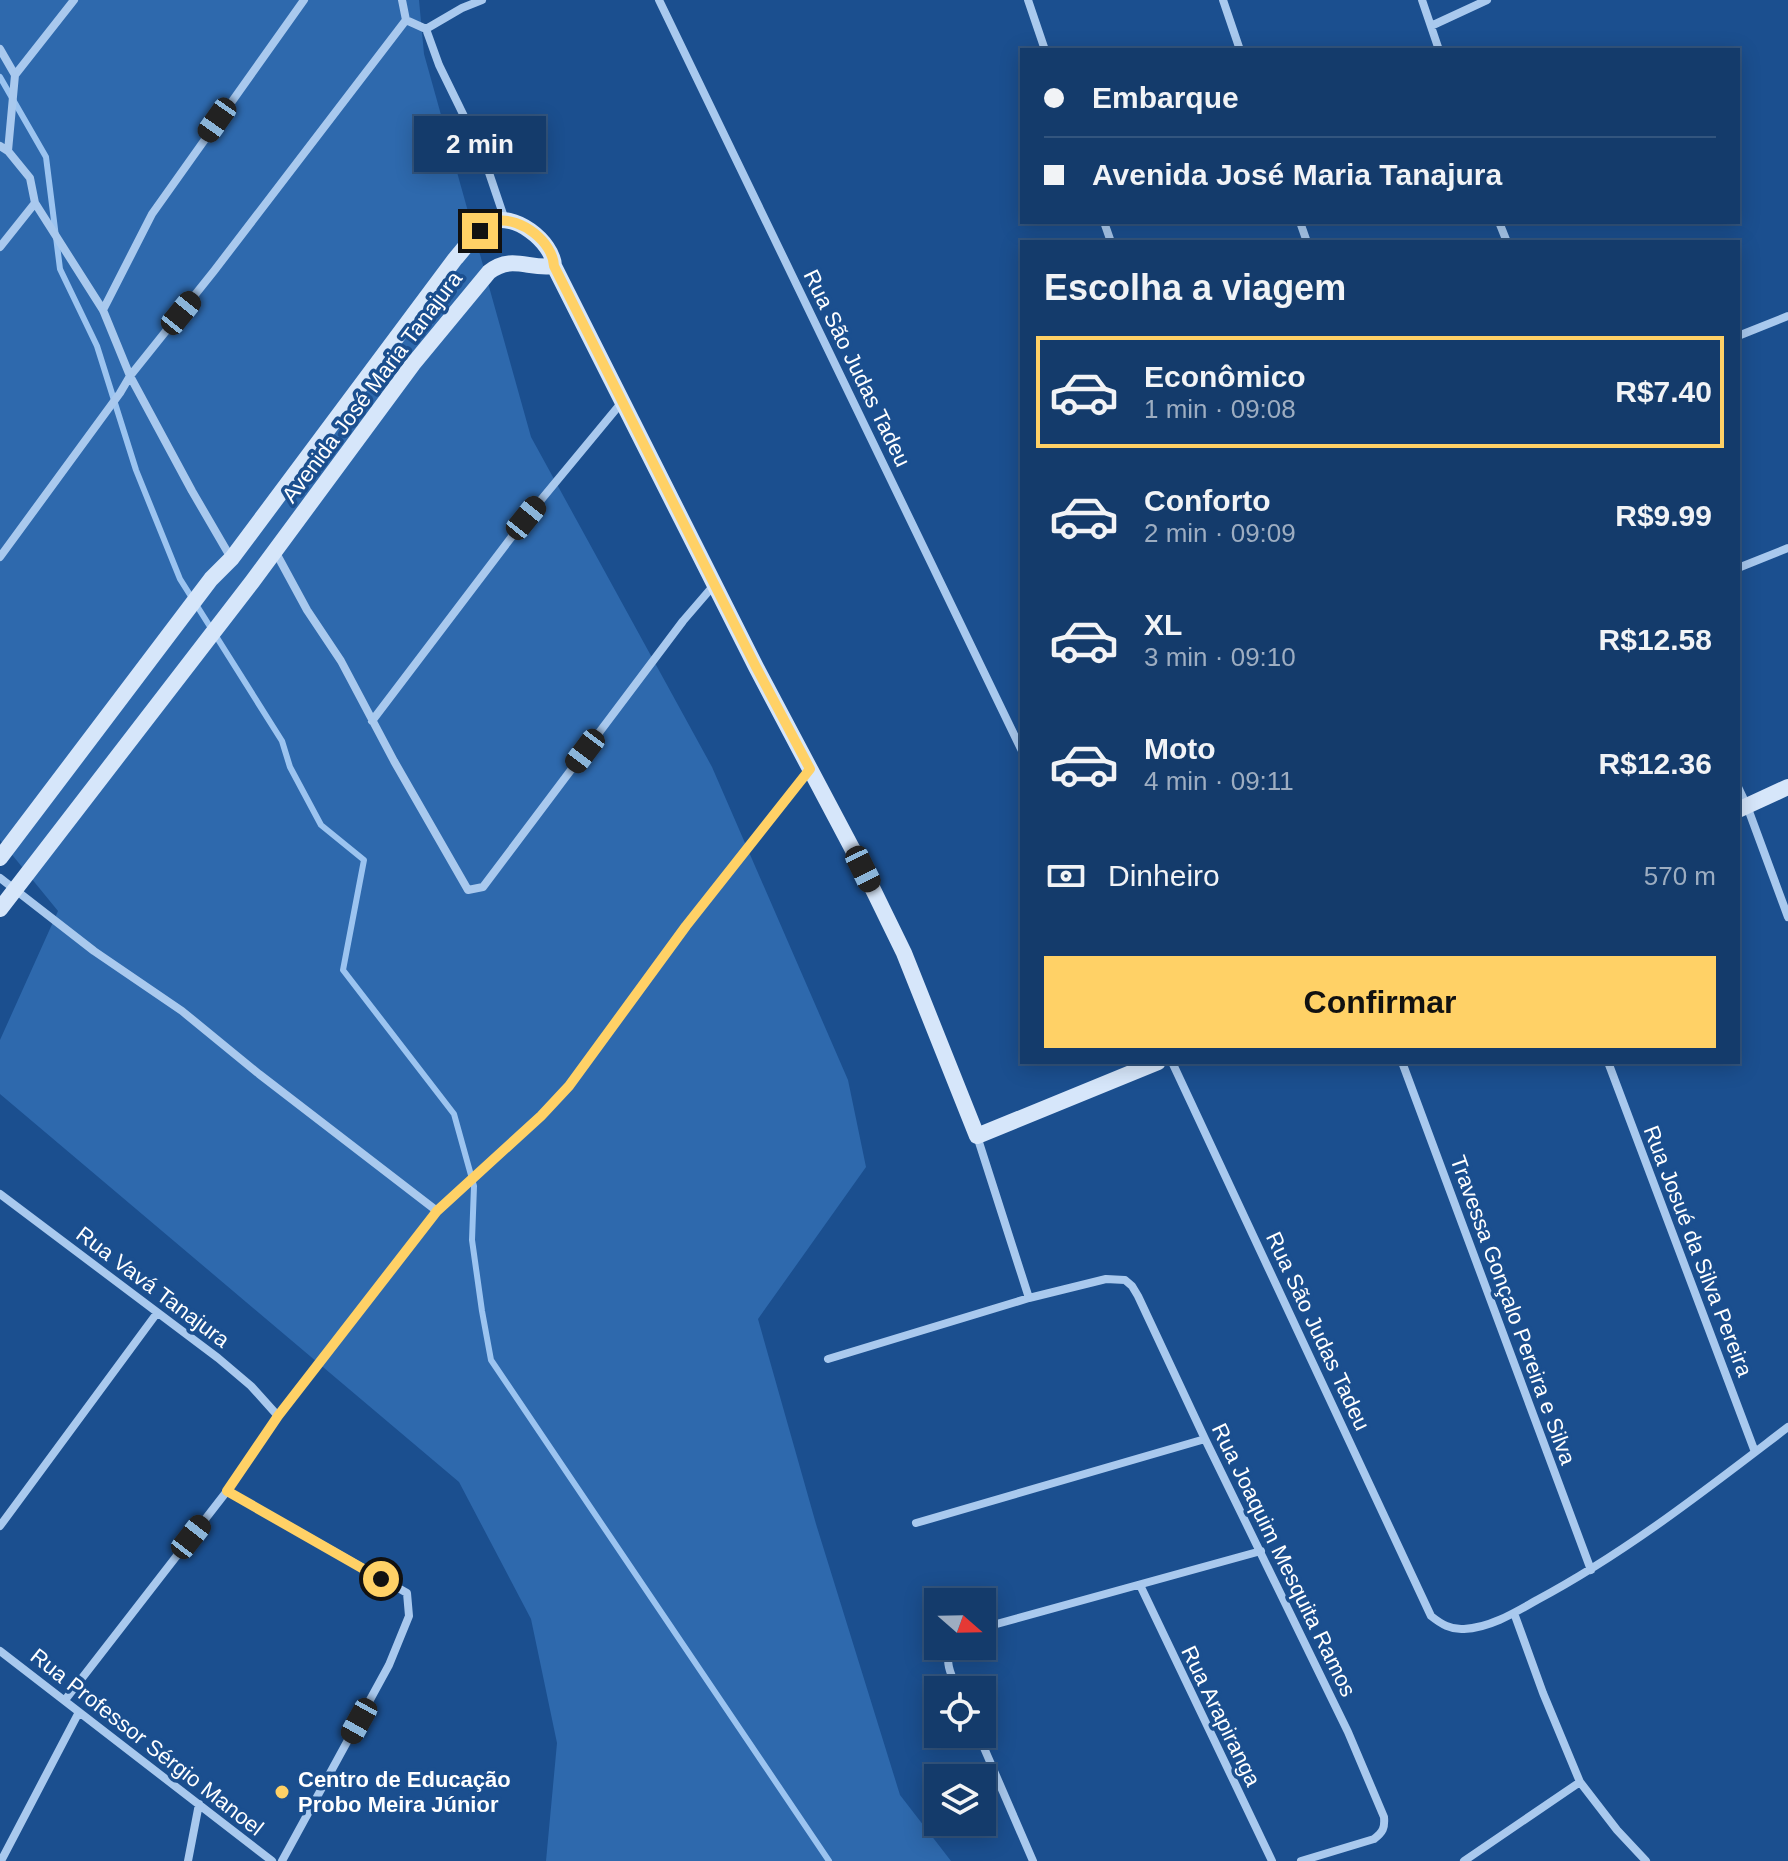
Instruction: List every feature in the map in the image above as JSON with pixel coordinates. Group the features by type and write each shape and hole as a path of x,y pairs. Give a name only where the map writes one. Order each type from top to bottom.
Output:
{"street":[{"path":"74,0 15,75 4,149 30,178 35,203 103,310 130,376 232,558"},
{"path":"103,310 152,214 304,0"},
{"path":"0,557 130,376 406,20 402,0"},
{"path":"426,29 482,0"},
{"name":"Rua São Judas Tadeu","path":"659,0 1020,747"},
{"path":"1028,0 1044,48"},
{"path":"1223,0 1239,48"},
{"path":"1422,0 1438,48"},
{"path":"1431,26 1487,0"},
{"path":"406,20 426,29 439,65 483,155 506,221 520,224 542,241 553,258 554,266 622,402 904,953 977,1136 1029,1298 828,1359"},
{"path":"0,49 15,75"},
{"path":"0,247 35,203"},
{"name":"Avenida José Maria Tanajura","path":"0,858 211,579 232,558 455,259 489,223 506,221"},
{"name":"Avenida José Maria Tanajura","path":"0,909 275,551 413,364 489,272 497,265 508,262 554,266"},
{"path":"1740,335 1788,316"},
{"path":"390,347 413,364"},
{"path":"372,721 526,518 622,402"},
{"path":"1740,567 1788,548"},
{"path":"275,551 307,610 341,661 468,890 483,887 683,621 715,584"},
{"path":"65,1700 227,1491 278,1416 437,1211 541,1116 569,1086 686,926 810,769"},
{"path":"1788,787 1742,808 1788,917"},
{"path":"24,828 48,847"},
{"path":"0,878 94,951 182,1011 437,1211"},
{"path":"977,1136 1153,1064"},
{"name":"Rua São Judas Tadeu","path":"1173,1064 1431,1616 1442,1625 1466,1629 1514,1613"},
{"name":"Travessa Gonçalo Pereira e Silva","path":"1403,1064 1591,1570"},
{"name":"Rua Josué da Silva Pereira","path":"1609,1064 1755,1452"},
{"path":"0,1208 4,1197"},
{"name":"Rua Vavá Tanajura","path":"4,1197 251,1386 278,1416"},
{"name":"Rua Joaquim Mesquita Ramos","path":"1029,1298 1106,1279 1125,1280 1138,1296 1348,1732 1384,1817 1385,1827 1374,1839 1301,1861"},
{"path":"0,1526 157,1313"},
{"path":"1646,1861 1580,1782 1514,1613 1591,1570 1788,1427"},
{"path":"916,1523 1205,1439"},
{"path":"227,1491 407,1593 409,1616 389,1665 282,1861"},
{"path":"996,1624 1261,1551"},
{"name":"Rua Arapiranga","path":"1140,1585 1272,1861"},
{"name":"Rua Professor Sérgio Manoel","path":"0,1651 272,1861"},
{"path":"1,1861 79,1712"},
{"path":"984,1748 1033,1861"},
{"path":"1464,1861 1580,1782"},
{"path":"188,1861 199,1804"}],"shaded area":[{"path":"0,0 419,0 424,54 531,437 712,767 848,1080 866,1167 758,1319 816,1524 900,1795 924,1826 924,1836 932,1836 951,1861 546,1861 557,1743 531,1619 459,1482 0,1094 0,1040 58,911 0,840"}],"waterway":[{"path":"0,77 46,157 60,269 97,346 136,470 180,579 282,741 290,767 321,825 364,860 343,970 454,1114 474,1186 472,1240 491,1360 829,1861"}],"place":[{"name":"Centro de Educação Probo Meira Júnior","path":"282,1792"}],"route":[{"path":"381,1579 227,1491 278,1416 437,1211 541,1116 569,1086 686,926 810,769 605,369 549,251 542,241 520,224 498,220 480,231"}]}
